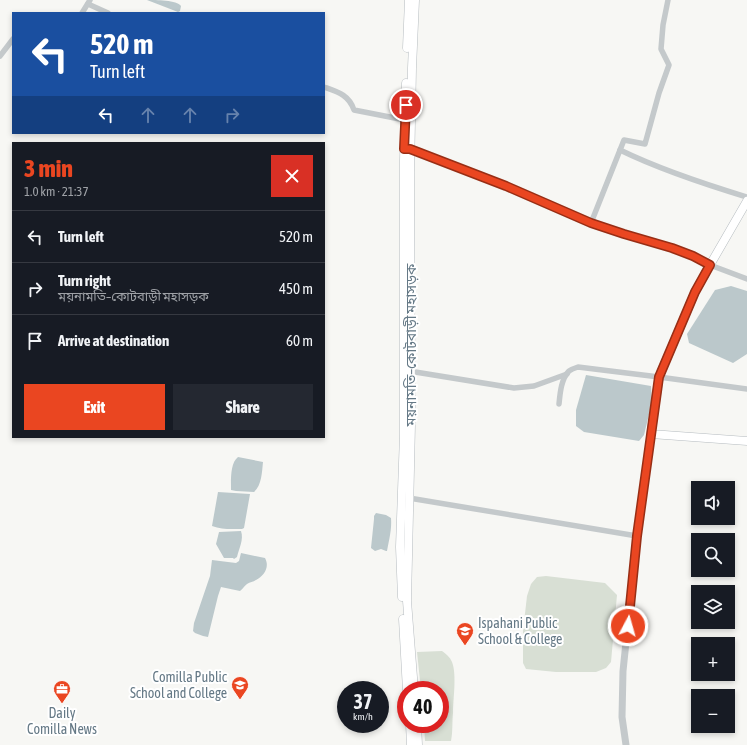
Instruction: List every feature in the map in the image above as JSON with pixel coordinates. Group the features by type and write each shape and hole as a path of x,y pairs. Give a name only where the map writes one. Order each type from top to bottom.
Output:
{"main road":[{"name":"ময়নামতি–কোটবাড়ী মহাসড়ক","path":"407,149 405,120 409,0"},
{"name":"ময়নামতি–কোটবাড়ী মহাসড়ক","path":"413,681 400,547 407,371 407,149 415,0"},
{"path":"747,201 695,292 659,377 651,434 747,441"},
{"name":"ময়নামতি–কোটবাড়ী মহাসড়ক","path":"407,371 411,424 405,601 408,681"},
{"path":"410,733 411,745"},
{"path":"417,733 418,745"}],"street":[{"path":"591,223 624,140 644,144 658,93 669,65 661,49 663,26 668,0"},
{"path":"83,12 89,2 106,12"},
{"path":"0,56 12,40"},
{"path":"325,87 347,97 352,102 354,110 405,120"},
{"path":"407,149 506,186 591,223 672,248 747,279"},
{"path":"620,150 645,162 694,181 747,197"},
{"path":"559,404 561,388 567,374 571,370 578,367 747,389"},
{"path":"407,371 514,388 534,386 567,374"},
{"path":"626,745 622,717 623,671 637,536 651,434"},
{"path":"409,498 637,536"}],"shaded area":[{"path":"147,0 166,1 179,4 181,6 180,11 178,12"},
{"path":"731,286 747,291 747,354 733,363 689,343 687,334 715,290"},
{"path":"586,375 651,386 652,402 644,435 639,441 584,432 576,426 576,410"},
{"path":"238,457 263,462 259,486 254,492 231,490 232,468"},
{"path":"218,492 250,494 244,528 227,529 212,526"},
{"path":"376,513 386,515 391,518 391,530 387,551 381,549 375,551 371,548 374,516"},
{"path":"241,531 242,541 237,557 234,559 224,558 216,544 219,532"},
{"path":"241,553 265,558 267,565 264,574 255,581 247,584 240,591 221,587 208,637 195,633 193,631 194,623 210,576 212,560 236,563 239,561"},
{"path":"546,576 605,583 617,595 611,662 606,668 596,672 556,672 526,669 523,663 523,631 527,596 531,584 537,577"},
{"path":"442,651 451,660 454,673 454,687 451,741 425,741 425,733 449,733 449,681 420,681 417,652"}],"place":[{"name":"Ispahani Public School & College","path":"465,646"},
{"name":"Comilla Public School and College","path":"240,700"},
{"name":"Daily Comilla News","path":"62,704"}],"route":[{"path":"406,105 404,149 410,149 506,186 591,223 672,248 693,256 710,265 695,292 659,377 637,536 628,626"}]}
